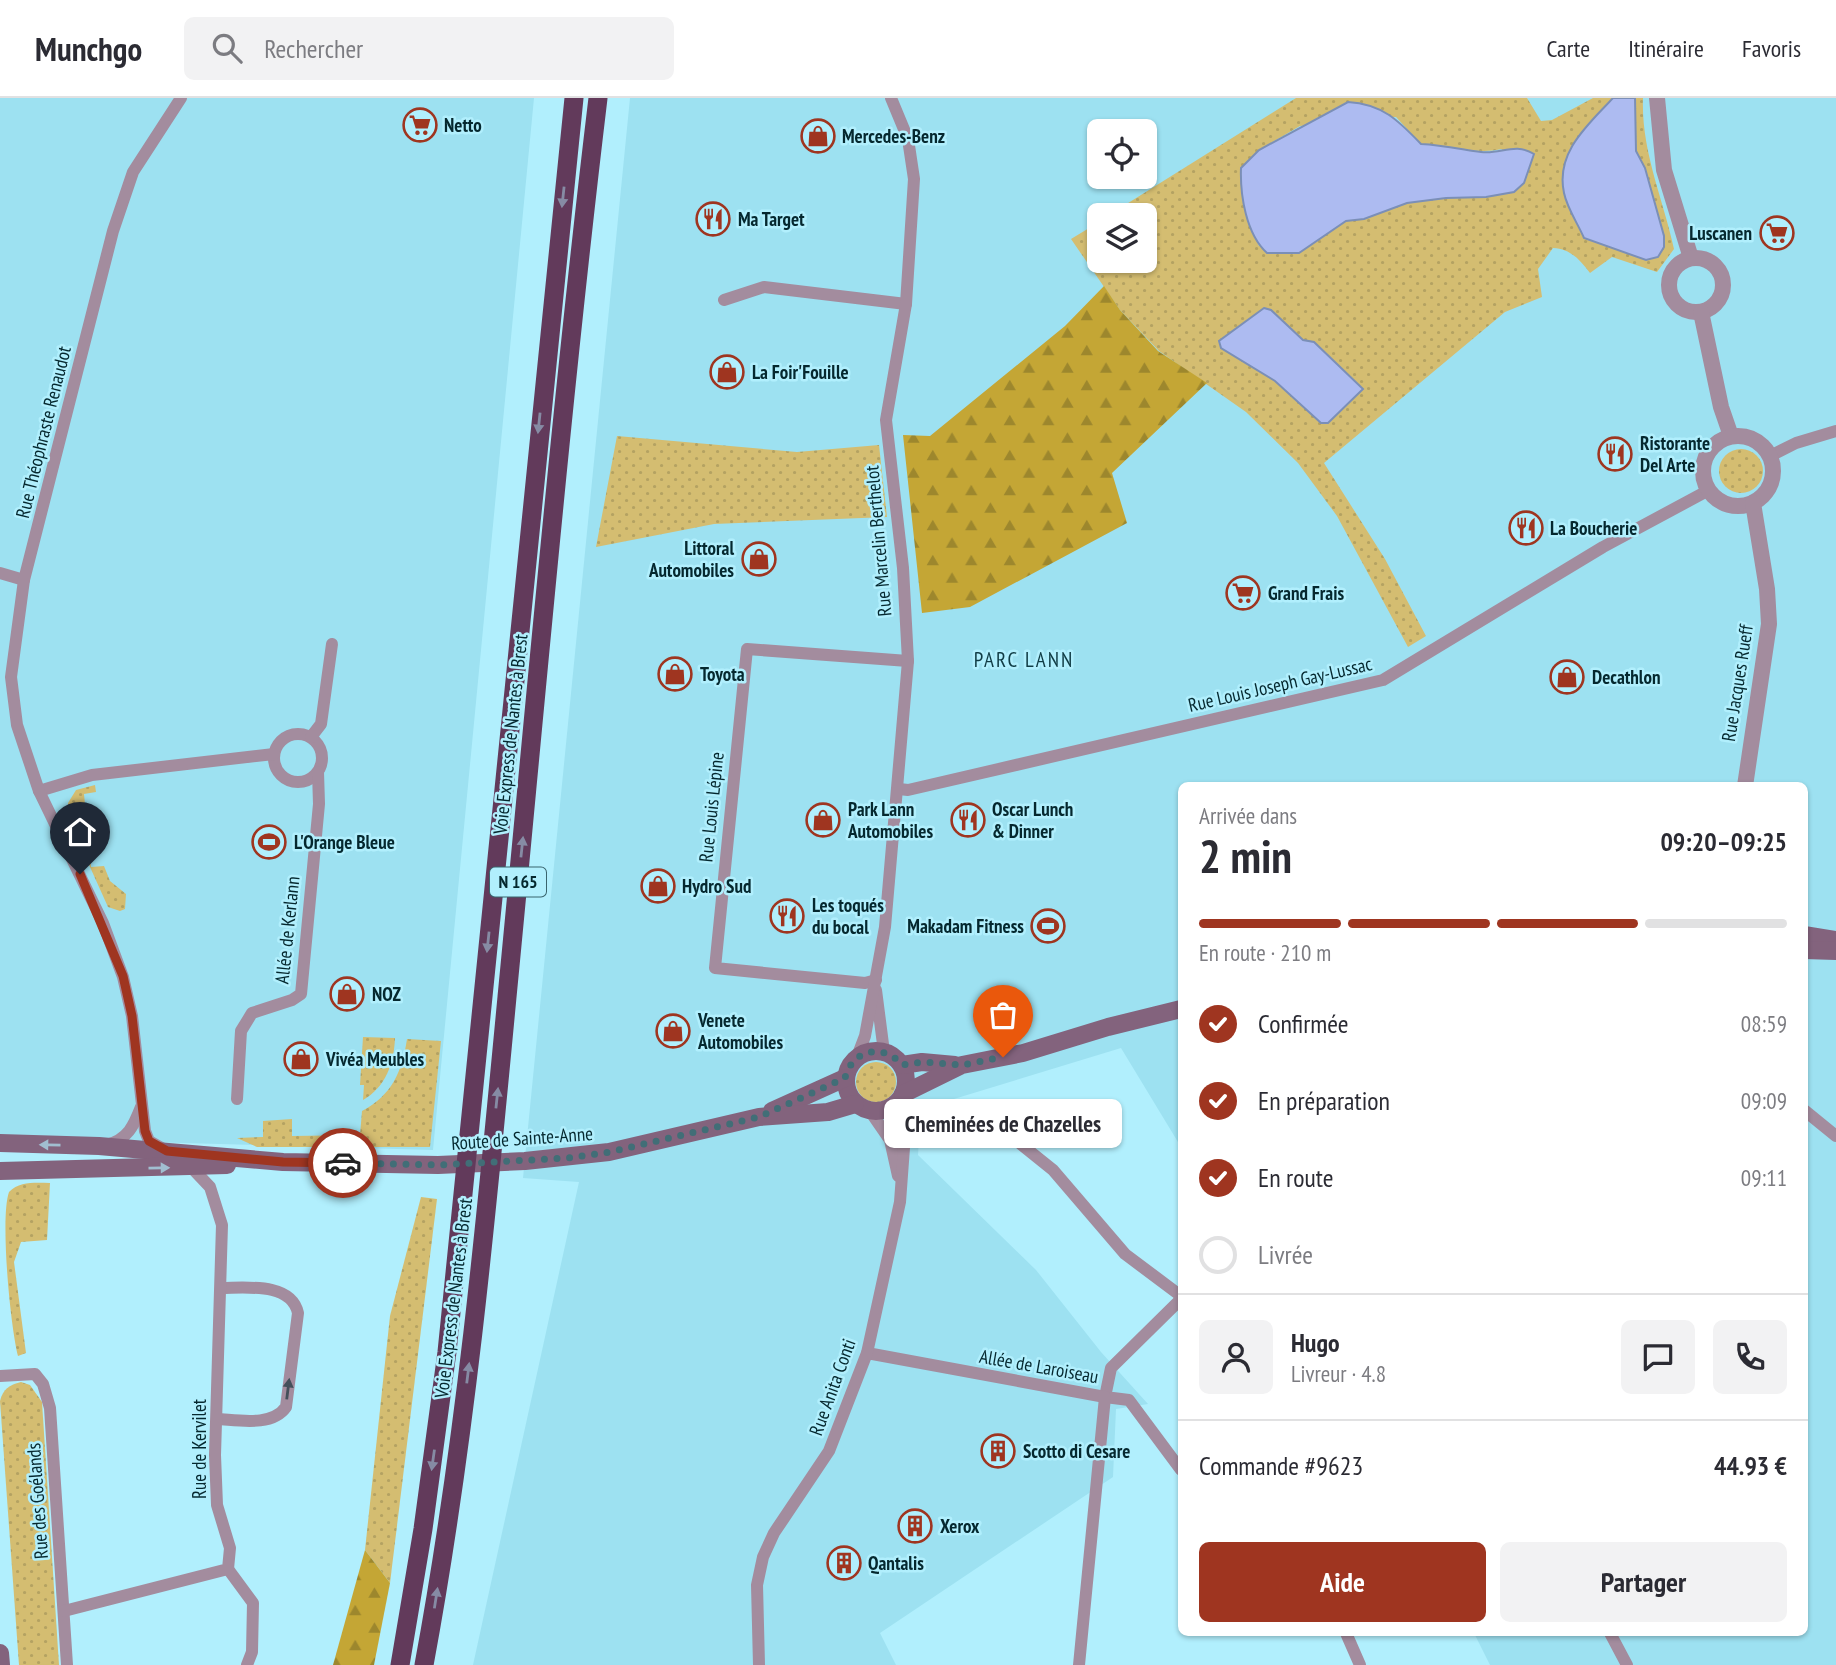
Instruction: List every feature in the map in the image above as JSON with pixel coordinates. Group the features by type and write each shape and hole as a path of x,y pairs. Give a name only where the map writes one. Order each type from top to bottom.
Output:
{"highway":[{"name":"Voie Express de Nantes à Brest","path":"400,1665 423,1529 448,1338 574,98"},
{"name":"Voie Express de Nantes à Brest","path":"424,1665 454,1477 480,1270 567,380 598,98"}],"main road":[{"path":"1808,936 1836,940"},
{"path":"1808,950 1836,951"},
{"path":"902,1065 922,1062 962,1065 1023,1053 1108,1027 1178,1011"},
{"path":"901,1097 906,1074 902,1065 884,1052 875,1051 857,1057 845,1078 849,1097 863,1108 886,1110 901,1097 962,1065"},
{"name":"Route de Sainte-Anne","path":"759,1117 845,1078"},
{"name":"Route de Sainte-Anne","path":"0,1143 99,1146 283,1162 438,1165 525,1161 610,1152 759,1117 863,1108"},
{"name":"Route de Sainte-Anne","path":"0,1171 192,1168 283,1162"},
{"path":"0,1653 1,1665"}],"street":[{"name":"Rue Théophraste Renaudot","path":"167,1151 149,1141 145,1131 132,1016 123,976 103,923 39,791 17,725 11,677 24,580 113,231 133,173 181,98"},
{"name":"Rue Marcelin Berthelot","path":"857,1057 865,1037 876,983 899,789 908,661 903,568 886,420 906,304 914,179 908,139 891,98"},
{"path":"1657,98 1664,170 1691,258"},
{"path":"1691,258 1699,258 1714,265 1722,279 1723,288 1716,304 1701,312 1684,310 1677,305 1669,290 1671,273 1676,266 1691,258"},
{"path":"724,300 764,287 906,304"},
{"path":"1701,312 1721,407 1731,436"},
{"path":"1770,456 1796,443 1836,431"},
{"path":"1731,436 1754,439 1770,456 1773,478 1762,497 1753,503 1724,503 1709,490 1703,468 1706,457 1720,440 1731,436"},
{"name":"Rue Louis Joseph Gay-Lussac","path":"899,789 908,790 1383,680 1604,547 1709,490"},
{"name":"Rue Jacques Rueff","path":"1746,782 1769,624 1767,589 1753,503"},
{"path":"0,573 24,580"},
{"path":"318,772 305,781 289,780 277,770 274,754 288,736 296,734 311,737 321,724 332,644"},
{"name":"Rue Louis Lépine","path":"876,983 715,968 737,742 747,649 908,661"},
{"name":"Allée de Kerlann","path":"237,1099 241,1031 252,1013 292,1000 301,994 319,804 318,772 322,757 317,743 311,737"},
{"path":"39,791 92,775 274,754"},
{"name":"Rue Marcelin Berthelot","path":"876,983 884,1052"},
{"name":"Rue Anita Conti","path":"759,1665 757,1585 763,1557 774,1533 829,1451 867,1353 901,1190 905,1134 901,1097"},
{"path":"99,1146 124,1137 132,1129 141,1106"},
{"name":"Rue Anita Conti","path":"863,1108 890,1140 901,1190"},
{"path":"1808,1113 1836,1136"},
{"path":"1012,1137 1054,1170 1125,1254 1178,1295"},
{"name":"Rue de Kervilet","path":"192,1168 210,1187 222,1225 217,1506 230,1548 228,1569"},
{"path":"217,1419 266,1420 281,1414 286,1407 298,1313 296,1304 284,1294 264,1288 221,1288"},
{"path":"1178,1300 1111,1368 1105,1397 1129,1400 1178,1466"},
{"name":"Allée de Laroiseau","path":"867,1353 1105,1397 1079,1665"},
{"name":"Rue des Goélands","path":"0,1376 35,1374 43,1384 50,1408 67,1665"},
{"path":"64,1611 228,1569 253,1603 252,1651 247,1665"},
{"path":"1347,1636 1360,1665"},
{"path":"1612,1636 1627,1665"}],"shaded area":[{"path":"0,98 534,98 433,1150 0,1138"},
{"path":"630,98 1836,98 1836,1665 1490,1665 1476,1636 1808,1636 1808,782 1178,782 1178,1142 1121,1048 921,1109 918,1155 1036,1270 1101,1352 1148,1404 1116,1409 1113,1477 880,1633 896,1665 473,1665 579,1182 523,1178"},
{"path":"1296,98 1527,98 1541,121 1552,120 1593,98 1643,98 1645,137 1674,249 1657,272 1612,257 1590,273 1570,253 1553,248 1538,269 1542,297 1505,312 1324,463 1385,559 1426,636 1408,647 1337,516 1298,463 1246,412 1159,351 1120,310 1094,273 1157,273 1157,203 1128,203 1151,189 1157,189 1157,185","holes":["1396,117 1421,144 1472,150 1502,149 1486,197 1407,203 1364,219 1346,221 1311,242 1259,246 1249,217 1241,178 1241,168 1259,150 1300,126"]},
{"path":"1613,98 1635,98 1636,151 1645,168 1664,236 1664,247 1658,257 1646,260 1584,238 1564,193 1564,165 1569,152 1576,140"},
{"path":"1348,102 1371,106 1389,115 1421,144 1481,152 1520,149 1534,154 1524,183 1514,192 1486,197 1407,203 1364,219 1346,221 1299,253 1267,253 1249,225 1241,168 1259,150"},
{"path":"1087,229 1087,262 1071,239"},
{"path":"1264,308 1271,310 1303,340 1314,342 1363,389 1328,423 1321,423 1275,381 1221,348 1219,341"},
{"path":"617,436 797,452 879,445 887,517 714,524 596,547"},
{"path":"1741,449 1750,450 1757,455 1762,462 1762,480 1757,487 1750,492 1741,493 1732,492 1725,487 1720,480 1719,471 1720,462 1725,455 1732,450"},
{"path":"95,785 96,792 84,794 91,867 104,866 110,881 126,894 125,909 120,911 108,907 68,818 68,803 76,790"},
{"path":"363,1037 395,1038 387,1074 378,1088 363,1100 364,1085 360,1085"},
{"path":"407,1039 441,1041 430,1147 257,1147 237,1138 263,1137 263,1121 292,1119 292,1136 360,1135 362,1111 381,1098 394,1081"},
{"path":"876,1062 890,1068 896,1082 890,1096 876,1102 862,1096 856,1082 862,1068"},
{"path":"50,1183 47,1240 21,1242 14,1262 26,1353 18,1356 7,1271 6,1205 9,1192 18,1186"},
{"path":"421,1197 437,1199 390,1583 365,1550 390,1316"},
{"path":"21,1382 30,1385 42,1402 59,1665 19,1665 0,1401 7,1388"}],"green space":[{"path":"1104,286 1120,310 1158,351 1207,383 1112,473 1127,523 970,607 922,613 903,435 930,436 1065,326"},
{"path":"365,1550 390,1583 374,1665 333,1665"}],"way so far":[{"path":"343,1163 438,1165 568,1158 610,1152 759,1117 845,1078 851,1063 866,1052 884,1052 902,1065 922,1062 962,1065 1003,1057"}],"place":[{"name":"Netto","path":"420,125"},
{"name":"Mercedes-Benz","path":"818,136"},
{"name":"Ma Target","path":"713,219"},
{"name":"Luscanen","path":"1777,233"},
{"name":"La Foir'Fouille","path":"727,372"},
{"name":"Ristorante Del Arte","path":"1615,454"},
{"name":"La Boucherie","path":"1526,528"},
{"name":"Littoral Automobiles","path":"759,559"},
{"name":"Grand Frais","path":"1243,593"},
{"name":"Toyota","path":"675,674"},
{"name":"Decathlon","path":"1567,677"},
{"name":"Park Lann Automobiles","path":"823,820"},
{"name":"Oscar Lunch & Dinner","path":"968,820"},
{"name":"L'Orange Bleue","path":"269,842"},
{"name":"Hydro Sud","path":"658,886"},
{"name":"Les toqués du bocal","path":"787,916"},
{"name":"Makadam Fitness","path":"1048,926"},
{"name":"NOZ","path":"347,994"},
{"name":"Venete Automobiles","path":"673,1031"},
{"name":"Cheminées de Chazelles","path":"1003,1057"},
{"name":"Vivéa Meubles","path":"301,1059"},
{"name":"Scotto di Cesare","path":"998,1451"},
{"name":"Xerox","path":"915,1526"},
{"name":"Qantalis","path":"844,1563"}],"district":[{"name":"PARC LANN","path":"1024,660"}],"route":[{"path":"80,874 103,923 123,976 132,1016 145,1131 149,1141 167,1151 283,1162 343,1163"}]}
